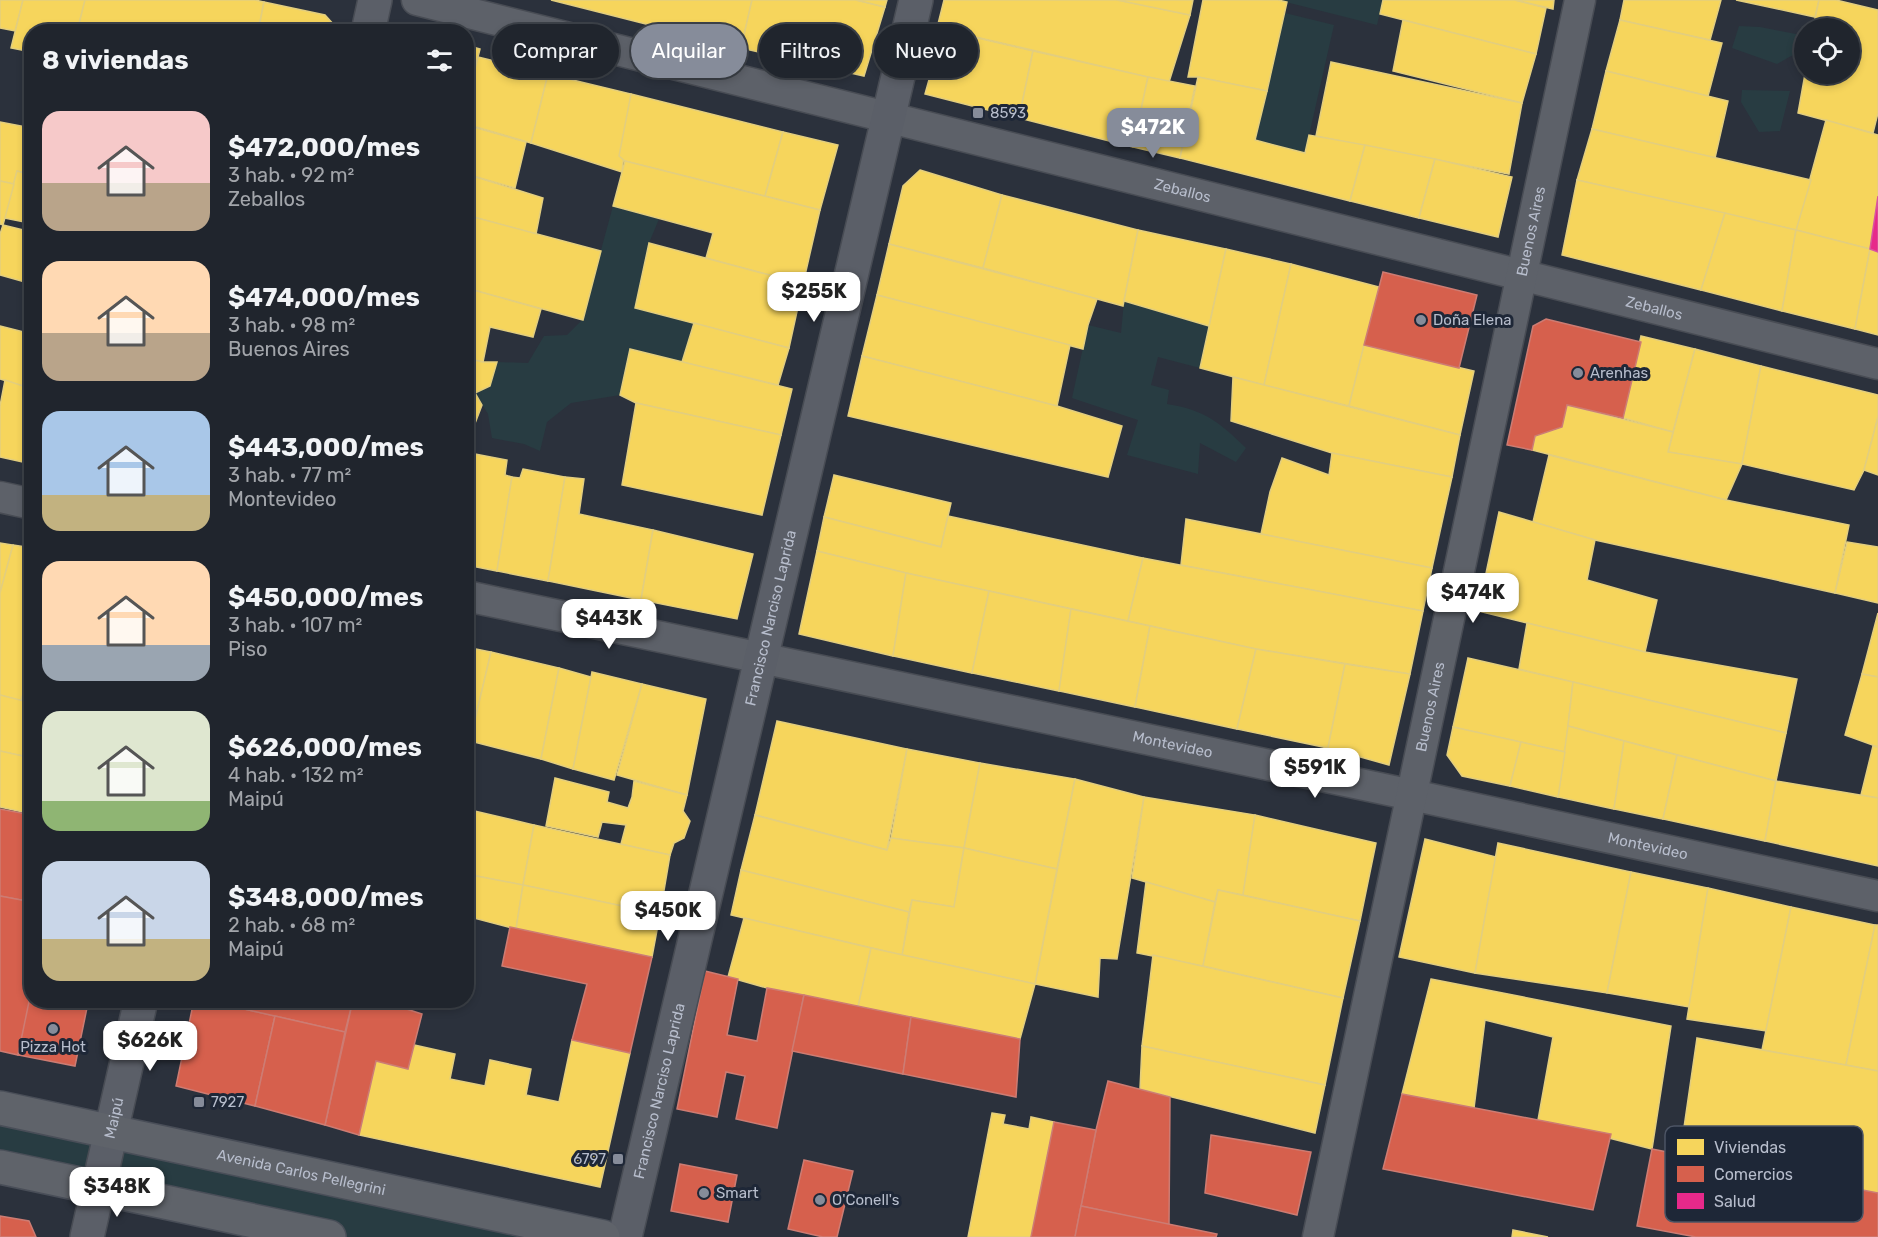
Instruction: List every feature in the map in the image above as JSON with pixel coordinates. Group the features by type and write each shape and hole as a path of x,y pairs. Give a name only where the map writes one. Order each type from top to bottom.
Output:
{"main road":[{"path":"370,24 375,0"},
{"name":"Francisco Narciso Laprida","path":"626,1237 916,0"},
{"name":"Maipú","path":"87,1237 139,1008"},
{"name":"Avenida Carlos Pellegrini","path":"0,1108 603,1237"},
{"path":"0,1167 328,1237"}],"street":[{"name":"Zeballos","path":"417,0 1878,364"},
{"name":"Buenos Aires","path":"1318,1237 1580,0"},
{"path":"0,497 24,502"},
{"name":"Montevideo","path":"474,598 1412,795 1878,896"}],"shaded area":[{"path":"1278,0 1383,0 1377,25"},
{"path":"1285,13 1334,25 1305,153 1255,140"},
{"path":"1739,26 1760,27 1794,34 1794,54 1777,64 1732,48"},
{"path":"1742,90 1790,91 1780,131 1759,132 1741,102"},
{"path":"613,206 659,219 649,243 635,308 693,323 682,362 630,350 620,395 571,403 547,422 540,451 524,444 492,438 488,414 475,393 490,386 497,362 528,363 544,336 567,335 582,320"},
{"path":"1124,301 1209,326 1200,368 1158,357 1151,385 1169,390 1167,404 1192,410 1211,418 1246,448 1236,462 1200,443 1198,474 1127,455 1138,420 1072,398 1088,325 1121,333"},
{"path":"0,1108 603,1237 329,1237 0,1167"}],"building: Viviendas":[{"path":"0,0 23,0 15,31 0,28"},
{"path":"23,0 85,0 79,24 24,24 24,50 11,48"},
{"path":"85,0 255,0 264,2 260,24 79,24"},
{"path":"551,0 752,0 746,24 646,24"},
{"path":"752,0 856,0 885,7 880,24 874,24 874,43 864,76 862,76 862,24 759,24 759,52 747,49 746,24"},
{"path":"856,0 887,0 885,7"},
{"path":"944,0 1118,0 1190,15 1169,82 978,38 978,24 938,24"},
{"path":"1117,0 1193,0 1190,15"},
{"path":"1203,0 1287,2 1267,91 1188,77"},
{"path":"1383,0 1515,0 1546,8 1536,54 1380,14"},
{"path":"1515,0 1554,0 1553,9"},
{"path":"1624,0 1721,0 1710,40 1620,20"},
{"path":"1736,0 1819,0 1815,17"},
{"path":"1819,0 1836,0 1878,10 1878,113 1873,133 1798,113 1803,84 1860,84 1860,18 1815,18"},
{"path":"264,2 325,15 333,24 260,24"},
{"path":"1403,20 1536,54 1522,103 1393,71"},
{"path":"1620,20 1722,43 1708,96 1606,71"},
{"path":"978,38 1033,51 1019,118 925,94 930,78 978,78"},
{"path":"474,47 480,49 474,73"},
{"path":"1033,51 1148,77 1133,147 1019,118"},
{"path":"478,57 492,60 492,78 547,78 531,143 474,126 474,73"},
{"path":"1331,62 1522,103 1509,174 1316,136"},
{"path":"1606,71 1728,101 1715,158 1592,129"},
{"path":"1148,77 1195,86 1180,158 1133,147"},
{"path":"1198,77 1267,91 1255,140 1305,153 1309,135 1365,145 1350,201 1180,158"},
{"path":"547,78 565,78 631,94 622,172 531,143"},
{"path":"631,94 783,132 765,196 625,161 619,156"},
{"path":"1826,120 1878,135 1878,196 1870,249 1796,230"},
{"path":"0,122 24,126 24,173 17,171 14,184 0,181"},
{"path":"474,127 526,142 515,188 474,176"},
{"path":"1592,129 1811,180 1796,230 1577,180"},
{"path":"783,132 838,145 820,210 765,196"},
{"path":"1365,145 1435,159 1419,218 1350,201"},
{"path":"1435,159 1512,177 1498,237 1419,218"},
{"path":"625,161 820,210 803,284 706,258 713,233 613,206"},
{"path":"920,170 1002,195 983,268 889,244 903,186"},
{"path":"17,171 24,173 24,222 4,218"},
{"path":"474,176 543,198 536,234 474,217"},
{"path":"1577,180 1725,213 1701,290 1562,255"},
{"path":"0,181 14,184 3,225 0,224"},
{"path":"1002,195 1138,230 1123,306 983,268"},
{"path":"1725,213 1796,230 1782,311 1701,290"},
{"path":"474,217 601,251 583,320 474,290"},
{"path":"3,225 24,230 24,282 0,275 0,234"},
{"path":"1138,230 1226,249 1209,326 1124,301"},
{"path":"1796,230 1870,249 1855,329 1782,311"},
{"path":"649,243 803,284 789,348 635,308"},
{"path":"889,244 1097,299 1083,349 877,295"},
{"path":"1226,249 1291,264 1264,385 1200,368"},
{"path":"1870,249 1878,252 1878,335 1855,329"},
{"path":"1291,264 1379,287 1349,406 1264,385"},
{"path":"474,290 541,309 533,337 490,327 483,362 474,360"},
{"path":"877,295 1070,345 1057,406 862,356"},
{"path":"694,323 789,348 778,385 682,362"},
{"path":"0,326 24,332 24,386 0,379"},
{"path":"1641,336 1695,349 1673,432 1623,418"},
{"path":"1364,345 1474,371 1460,435 1349,406"},
{"path":"630,349 792,389 781,435 636,403 620,395"},
{"path":"1695,349 1761,366 1742,464 1668,452"},
{"path":"862,356 1057,406 1122,426 1108,477 848,416"},
{"path":"474,360 497,362 490,386 475,393 482,405 474,426"},
{"path":"1761,366 1878,395 1878,417 1864,470 1854,490 1742,464"},
{"path":"1233,377 1460,435 1452,477 1332,453 1231,421"},
{"path":"5,380 24,386 24,462 0,457 0,406"},
{"path":"636,403 781,435 762,515 622,485"},
{"path":"1567,405 1673,432 1668,452 1742,464 1726,500 1532,450 1535,436 1562,427"},
{"path":"1878,417 1878,475 1864,470"},
{"path":"1332,453 1452,477 1432,568 1261,534 1270,492 1282,458 1329,475"},
{"path":"475,454 507,460 505,475 512,477 497,571 474,567"},
{"path":"1549,455 1726,500 1849,525 1835,593 1595,540 1533,522"},
{"path":"523,469 565,477 548,581 497,571 512,477 520,478"},
{"path":"834,475 951,503 941,547 824,517"},
{"path":"565,477 584,479 579,514 653,530 641,600 548,581"},
{"path":"1499,512 1595,540 1587,580 1657,600 1645,652 1478,611"},
{"path":"948,516 1143,558 1128,621 906,573 817,551 824,517 941,547"},
{"path":"1186,519 1432,568 1423,611 1181,565"},
{"path":"653,530 753,554 737,619 641,600"},
{"path":"1847,542 1878,547 1878,603 1835,593"},
{"path":"0,543 13,545 0,593"},
{"path":"13,545 24,547 24,691 21,701 0,695 0,593"},
{"path":"817,551 906,573 893,656 799,634"},
{"path":"1143,558 1423,611 1410,674 1256,649 1128,621"},
{"path":"906,573 989,591 972,673 893,656"},
{"path":"989,591 1071,609 1059,691 972,673"},
{"path":"1071,609 1150,626 1135,707 1059,691"},
{"path":"1878,613 1878,677 1862,674"},
{"path":"1527,623 1645,652 1797,679 1786,733 1519,669"},
{"path":"1150,626 1256,649 1237,729 1135,707"},
{"path":"474,649 491,652 474,724"},
{"path":"1256,649 1345,664 1328,748 1237,729"},
{"path":"491,652 559,668 541,759 474,742 474,724"},
{"path":"1468,658 1573,682 1565,752 1453,727"},
{"path":"1345,664 1410,674 1389,765 1328,748"},
{"path":"559,668 591,677 573,769 541,759"},
{"path":"592,672 642,684 614,780 573,769"},
{"path":"1862,674 1878,677 1878,747 1845,735"},
{"path":"1573,682 1786,733 1776,781 1568,726"},
{"path":"642,684 706,699 687,795 617,775"},
{"path":"0,695 24,701 24,756 0,751"},
{"path":"777,721 907,749 887,850 755,815"},
{"path":"1568,726 1624,741 1614,809 1558,797"},
{"path":"1453,727 1521,742 1510,786 1462,776 1447,755"},
{"path":"1624,741 1677,755 1663,819 1614,809"},
{"path":"1521,742 1565,752 1558,797 1510,786"},
{"path":"1873,746 1878,747 1878,798 1861,795"},
{"path":"907,749 980,763 964,848 891,838"},
{"path":"0,751 24,756 24,812 0,807"},
{"path":"1677,755 1776,781 1765,841 1663,819"},
{"path":"980,763 1075,779 1057,869 964,848"},
{"path":"555,778 609,792 607,802 628,808 634,781 687,795 683,811 690,821 684,838 674,843 670,855 621,844 626,825 602,822 598,837 546,826"},
{"path":"1075,779 1144,797 1117,959 1100,958 1098,997 1035,984"},
{"path":"1776,781 1878,798 1878,866 1765,841"},
{"path":"1144,797 1255,815 1243,895 1218,890 1215,902 1132,878"},
{"path":"474,811 534,825 523,885 474,876"},
{"path":"755,815 887,850 891,838 964,848 954,907 912,900 909,912 741,870"},
{"path":"1255,815 1376,843 1360,921 1243,895"},
{"path":"534,825 670,855 660,914 523,885"},
{"path":"1425,839 1496,857 1475,973 1399,957"},
{"path":"1498,843 1631,872 1607,993 1475,973"},
{"path":"964,848 1057,869 1035,984 902,955 912,900 954,907"},
{"path":"741,870 909,912 902,955 731,915"},
{"path":"1631,872 1708,888 1689,1007 1607,993"},
{"path":"474,876 523,885 516,929 474,918"},
{"path":"1146,882 1215,902 1203,966 1137,953"},
{"path":"523,885 660,914 652,957 516,929"},
{"path":"1708,888 1791,907 1766,1031 1687,1019"},
{"path":"1218,890 1360,921 1343,998 1203,966"},
{"path":"1791,907 1875,925 1846,1065 1762,1050"},
{"path":"744,918 871,948 858,1007 767,988 728,977"},
{"path":"1875,925 1878,925 1878,1071 1846,1065"},
{"path":"871,948 1035,984 1020,1039 858,1007"},
{"path":"1153,955 1343,998 1325,1085 1142,1046"},
{"path":"1431,979 1671,1026 1652,1149 1538,1120 1553,1037 1485,1020 1474,1108 1402,1094"},
{"path":"1697,1038 1878,1071 1878,1194 1863,1191 1863,1126 1684,1126"},
{"path":"572,1040 630,1053 600,1187 359,1135 376,1061 408,1069 414,1045 455,1054 450,1079 485,1086 490,1060 531,1069 526,1095 559,1102"},
{"path":"1142,1046 1325,1085 1315,1133 1140,1089"},
{"path":"992,1113 1005,1115 1003,1124 1029,1129 1031,1117 1054,1122 1031,1237 968,1237"},
{"path":"1513,1230 1548,1237 1512,1237"}],"building: Comercios":[{"name":"Doña Elena","path":"1383,272 1477,295 1459,368 1364,345"},
{"name":"Arenhas","path":"1546,319 1641,342 1623,418 1567,405 1562,427 1535,436 1532,450 1507,445 1533,326"},
{"path":"0,809 24,814 24,900 0,896"},
{"path":"0,896 24,900 24,1008 28,1008 18,1055 0,1051"},
{"path":"510,927 652,957 630,1053 572,1040 587,984 502,966"},
{"path":"705,971 738,979 727,1035 757,1041 767,988 804,995 777,1128 736,1119 745,1076 726,1072 717,1117 677,1109"},
{"path":"804,995 911,1017 903,1074 792,1051"},
{"name":"Pizza Hot","path":"28,1008 87,1008 75,1066 18,1055"},
{"path":"192,1008 240,1008 275,1016 255,1106 176,1086"},
{"path":"240,1008 351,1008 345,1032"},
{"path":"351,1008 404,1008 422,1014 408,1069 376,1061 359,1135 325,1125"},
{"path":"275,1016 345,1032 325,1125 255,1106"},
{"path":"911,1017 1020,1039 1016,1097 903,1074"},
{"path":"1108,1081 1170,1097 1169,1225 1081,1206"},
{"path":"1402,1094 1611,1134 1593,1210 1383,1169"},
{"path":"1054,1122 1096,1130 1075,1237 1031,1237"},
{"path":"1211,1135 1311,1152 1297,1215 1205,1193"},
{"path":"1652,1149 1665,1152 1665,1222 1863,1222 1863,1190 1878,1193 1878,1237 1696,1237 1637,1226"},
{"name":"O'Conell's","path":"804,1160 853,1171 837,1237 823,1237 788,1229"},
{"name":"Smart","path":"680,1164 737,1175 728,1222 671,1211"},
{"path":"1081,1206 1217,1234 1216,1237 1075,1237"},
{"path":"0,1216 29,1221 36,1237 0,1237"}],"building: Salud":[{"path":"1878,196 1878,252 1870,249"}],"place":[{"name":"8593","path":"978,113"},
{"name":"Doña Elena","path":"1421,320"},
{"name":"Arenhas","path":"1578,373"},
{"name":"Pizza Hot","path":"53,1029"},
{"name":"7927","path":"199,1102"},
{"name":"6797","path":"618,1159"},
{"name":"Smart","path":"704,1193"},
{"name":"O'Conell's","path":"820,1200"}]}
